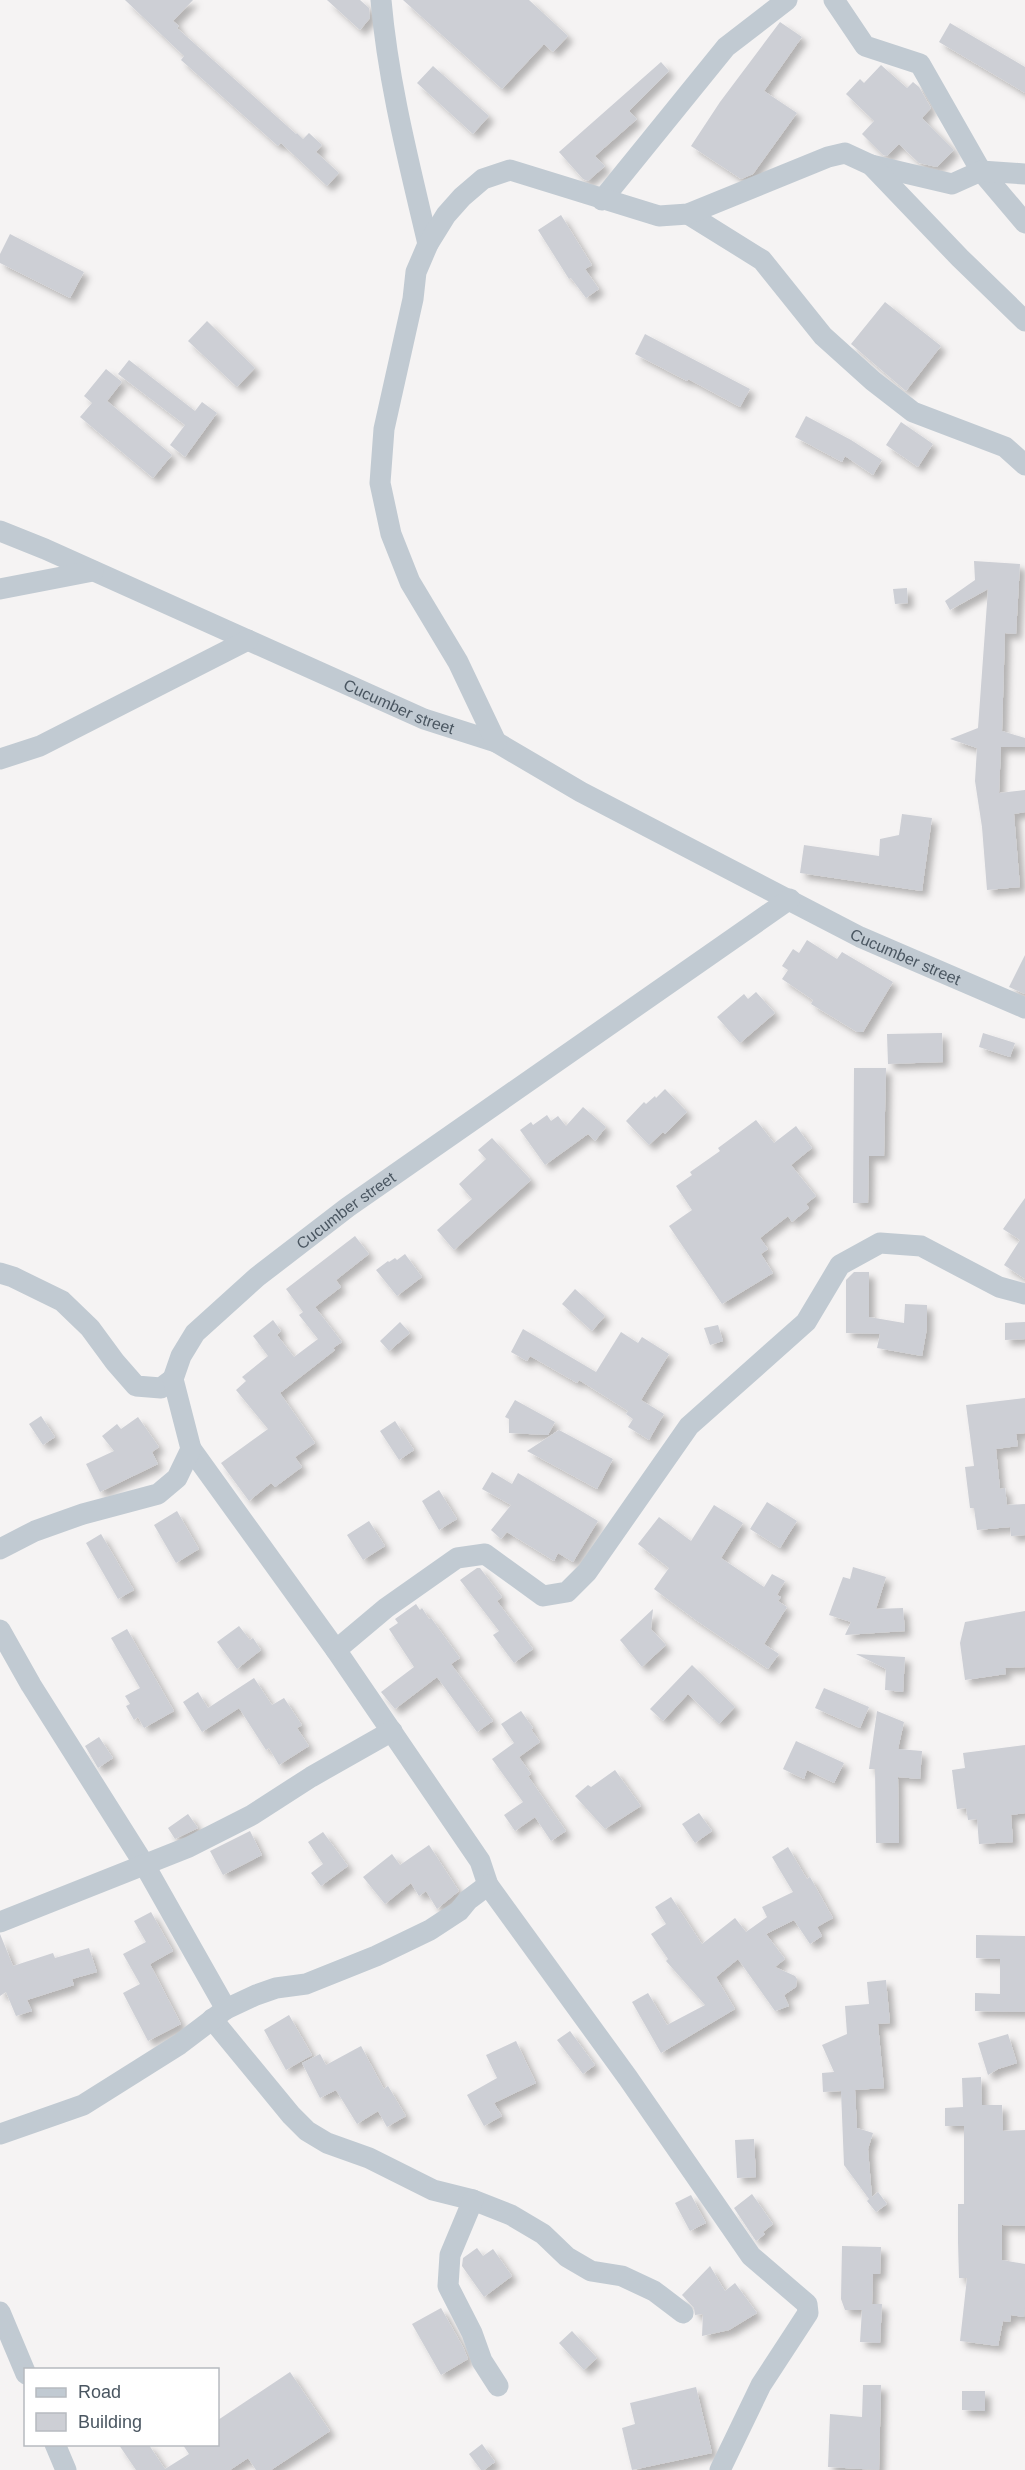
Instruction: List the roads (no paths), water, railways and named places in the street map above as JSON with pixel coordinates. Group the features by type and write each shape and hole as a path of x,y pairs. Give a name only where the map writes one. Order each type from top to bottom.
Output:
{"street":[{"path":"381,0 384,35 403,136 428,243"},
{"path":"602,200 726,47 787,0"},
{"path":"834,0 866,46 920,64 981,171 1025,223"},
{"path":"496,742 458,662 410,582 392,534 380,483 384,429 413,299 416,272 428,243 446,215 462,197 483,179 510,170 659,216 688,214 828,157 845,153 872,165 952,184 981,171 1025,174"},
{"path":"872,165 960,258 1025,321"},
{"path":"688,214 762,260 823,336 873,381 913,412 1005,447 1025,465"},
{"name":"Cucumber street","path":"0,531 424,719 496,742 581,792 790,898 860,937 1025,1008"},
{"path":"0,589 93,571"},
{"path":"0,759 40,746 248,640"},
{"name":"Cucumber street","path":"173,1379 181,1356 195,1334 257,1278 348,1207 790,898"},
{"path":"336,1650 386,1608 457,1558 485,1554 543,1596 567,1592 587,1572 689,1426 806,1322 840,1265 880,1243 921,1246 999,1287 1025,1294"},
{"path":"0,1273 62,1301 90,1328 136,1386 161,1388 173,1379 191,1449 392,1731 480,1861 488,1885 628,2078 751,2256 807,2304 808,2313 761,2385 720,2470"},
{"path":"0,1549 35,1531 83,1514 158,1494 177,1478 191,1449"},
{"path":"0,1630 31,1685 144,1864 219,2014 275,2098 307,2131 327,2143 369,2158 433,2190 473,2200 511,2215 543,2234 567,2257 591,2271 622,2276 654,2291 683,2313"},
{"path":"0,1922 189,1847 252,1815 311,1777 392,1731"},
{"path":"0,2134 83,2105 180,2044 219,2014 266,1991 306,1984 387,1951 430,1930 459,1911 468,1900 488,1885"},
{"path":"473,2200 450,2255 448,2286 472,2333 482,2361 498,2386"},
{"path":"0,2312 24,2369"},
{"path":"56,2446 66,2470"}]}
